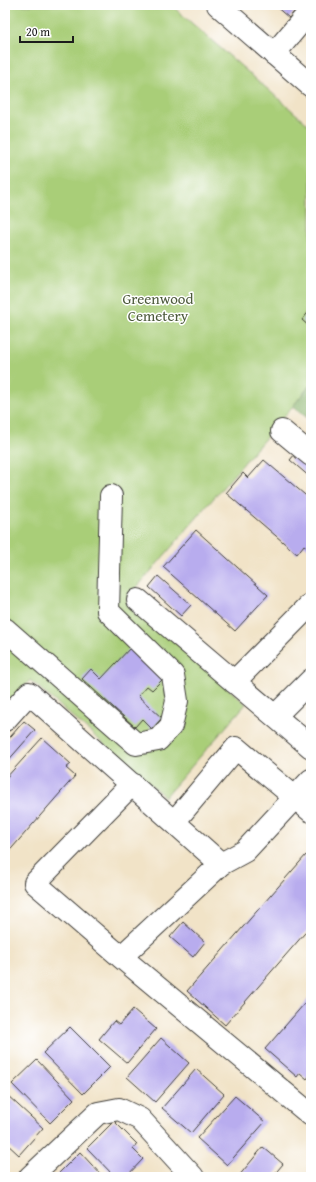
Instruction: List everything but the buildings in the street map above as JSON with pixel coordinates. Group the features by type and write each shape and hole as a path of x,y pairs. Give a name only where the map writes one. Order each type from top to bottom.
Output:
{"street":[{"path":"226,8 274,54 311,86"},
{"path":"274,54 311,10"},
{"path":"282,431 311,455"},
{"path":"5,629 136,744 158,740 171,726 177,701 173,675 108,611 111,496"},
{"path":"138,600 311,747"},
{"path":"234,682 311,604"},
{"path":"274,716 311,680"},
{"path":"5,720 29,693 221,864"},
{"path":"174,822 236,748 303,804"},
{"path":"121,957 221,864 245,851 303,804 311,780"},
{"path":"132,784 35,883 121,957 311,1115"},
{"path":"30,1177 98,1113 119,1109 140,1119 193,1177"}],"green space":[{"name":"Greenwood Cemetery","path":"5,5 171,5 311,127 311,384 126,600 246,704 165,797 30,680 5,708"},
{"path":"311,384 311,421 293,406"}]}
